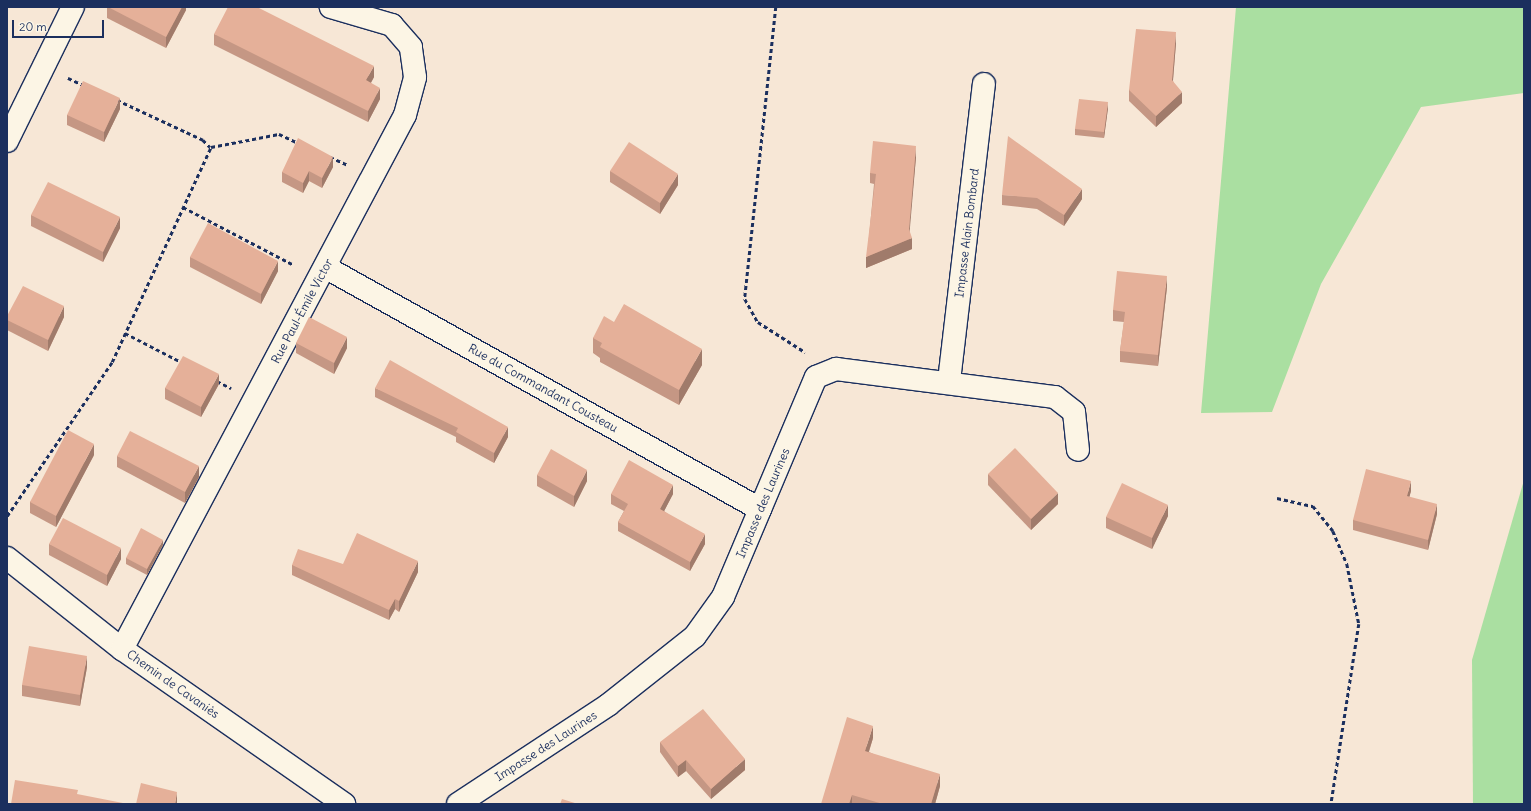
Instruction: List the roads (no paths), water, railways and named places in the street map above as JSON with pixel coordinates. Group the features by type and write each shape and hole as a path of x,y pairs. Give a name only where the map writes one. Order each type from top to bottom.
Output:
{"street":[{"path":"7,141 73,7"},
{"name":"Rue Paul-Émile Victor","path":"122,649 405,115 415,77 411,47 392,25 331,7"},
{"name":"Impasse Alain Bombard","path":"949,381 984,84"},
{"name":"Rue du Commandant Cousteau","path":"322,273 760,509"},
{"name":"Impasse des Laurines","path":"458,804 608,705 695,636 723,597 816,377 836,369 949,381"},
{"path":"949,381 1055,397 1074,412 1078,450"},
{"name":"Chemin de Cavaniès","path":"7,558 122,649 344,804"}]}
